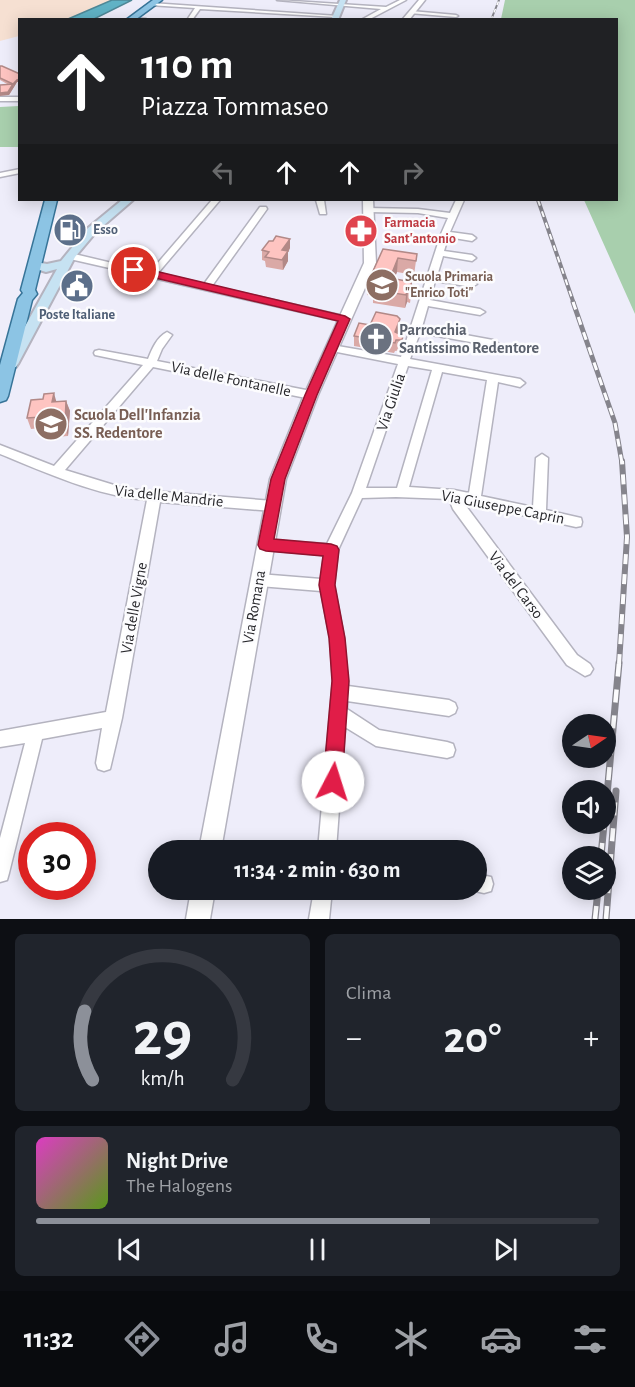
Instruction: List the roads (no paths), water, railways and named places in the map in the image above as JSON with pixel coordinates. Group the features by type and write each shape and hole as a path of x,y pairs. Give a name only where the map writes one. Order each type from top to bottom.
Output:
{"main road":[{"path":"131,18 154,2"},
{"path":"335,18 342,2"},
{"path":"25,294 44,201"},
{"path":"0,396 3,369 51,201"},
{"path":"3,369 67,260 92,230 127,201"},
{"path":"34,264 46,268 67,260"},
{"path":"25,294 50,290"}],"street":[{"path":"279,0 342,2 385,8"},
{"path":"367,18 404,0"},
{"path":"406,18 422,0"},
{"path":"154,2 263,8 335,18"},
{"path":"190,18 198,6"},
{"path":"257,18 263,8"},
{"path":"411,12 428,17 456,15"},
{"path":"0,101 18,99"},
{"path":"153,274 215,201"},
{"path":"320,201 323,212"},
{"name":"Via Giulia","path":"328,840 340,692 337,638 327,585 331,550 358,493 416,329 445,234 460,201"},
{"path":"368,205 454,216"},
{"name":"Via Romana","path":"212,840 278,479 311,395 370,263 368,205"},
{"path":"207,286 263,209"},
{"path":"445,234 472,238"},
{"path":"440,254 472,258"},
{"path":"67,260 153,274 345,319"},
{"path":"432,278 472,284"},
{"path":"424,302 480,312"},
{"path":"416,329 493,343"},
{"name":"Via delle Fontanelle","path":"56,472 152,362 157,348 166,335"},
{"path":"332,348 520,383"},
{"name":"Via delle Fontanelle","path":"99,353 311,395"},
{"path":"401,494 438,368"},
{"path":"474,499 493,378"},
{"name":"Via delle Mandrie","path":"0,448 56,472 109,490 154,498 273,506"},
{"path":"539,514 542,458"},
{"name":"Via Giuseppe Caprin","path":"358,493 421,492 454,495 576,522"},
{"name":"Via del Carso","path":"454,495 458,506 572,660 585,669"},
{"name":"Via delle Vigne","path":"104,763 154,498"},
{"path":"266,545 331,550"},
{"path":"259,580 327,585"},
{"path":"340,692 449,708"},
{"path":"338,713 376,738 447,750"},
{"path":"0,739 114,718"},
{"path":"0,873 36,732"},
{"path":"198,919 201,900"},
{"path":"319,919 322,900"}],"water":[{"path":"112,0 132,0 96,18 70,18"}],"railway":[{"path":"492,18 499,0"},
{"path":"538,201 574,304"},
{"path":"573,302 615,423 622,463"},
{"path":"619,664 627,537 622,461"},
{"path":"608,780 619,663"},
{"path":"602,846 603,834"},
{"path":"606,919 613,834"},
{"path":"595,919 597,900"}],"place":[{"name":"Esso","path":"70,230"},
{"name":"Farmacia Sant'antonio","path":"361,231"},
{"name":"Scuola Primaria \"Enrico Toti\"","path":"382,285"},
{"name":"Poste Italiane","path":"77,286"},
{"name":"Parrocchia Santissimo Redentore","path":"376,339"},
{"name":"Scuola Dell'Infanzia SS. Redentore","path":"51,424"}]}
